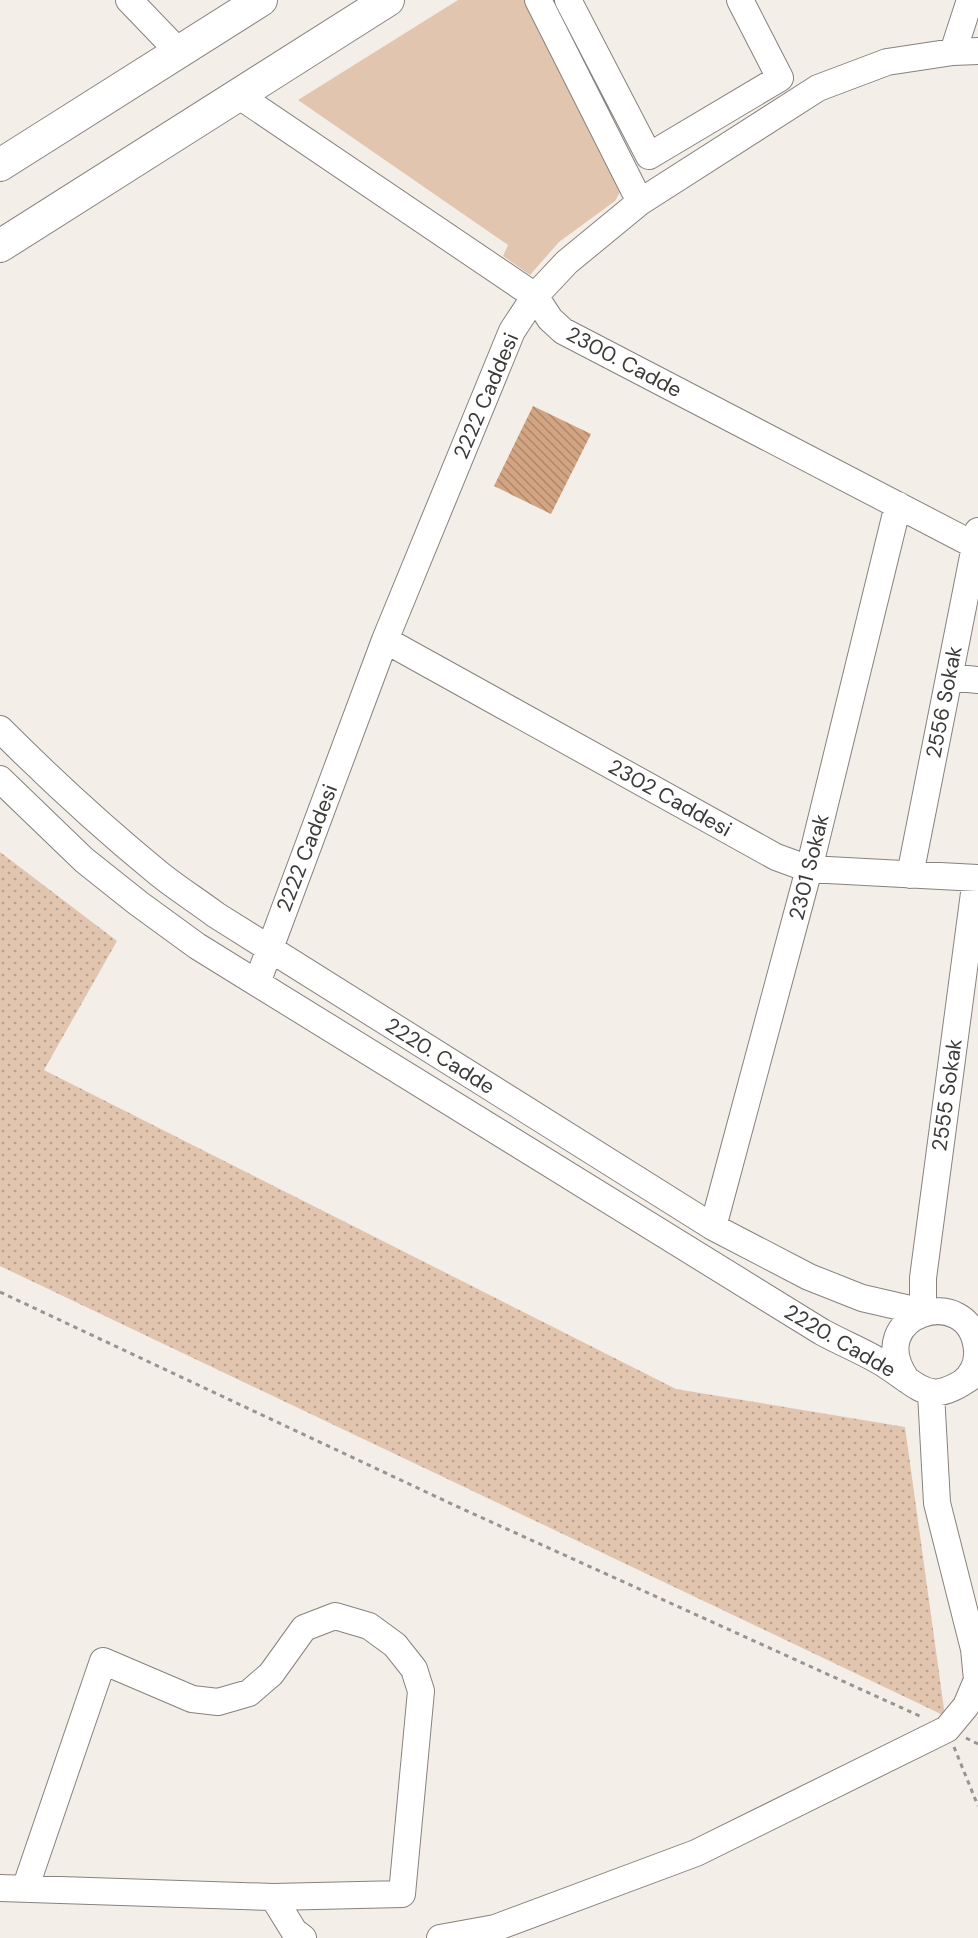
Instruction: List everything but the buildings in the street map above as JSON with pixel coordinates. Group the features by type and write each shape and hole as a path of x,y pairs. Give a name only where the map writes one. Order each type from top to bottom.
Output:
{"main road":[{"path":"0,165 261,0"},
{"path":"0,246 388,0"}],"street":[{"path":"130,0 179,52"},
{"path":"538,0 640,202"},
{"path":"568,0 649,156 780,78 740,0"},
{"path":"953,52 970,0"},
{"name":"2222 Caddesi","path":"257,983 385,640 512,331 535,296 567,262 640,202 818,88 887,62 953,52 978,51"},
{"name":"2300. Cadde","path":"238,95 535,296 550,319 563,331 898,505 977,540"},
{"name":"2301 Sokak","path":"713,1227 809,869 898,505"},
{"name":"2556 Sokak","path":"910,875 977,540"},
{"name":"2302 Caddesi","path":"385,640 776,857 809,869 977,878"},
{"path":"949,677 978,680"},
{"name":"2220. Cadde","path":"0,729 53,781 159,873 216,915 713,1227 809,1277 862,1298 923,1312"},
{"name":"2220. Cadde","path":"0,779 84,860 138,903 197,945 822,1332 883,1364 918,1389 931,1393"},
{"name":"2555 Sokak","path":"923,1312 923,1278 977,878"},
{"name":"2220. Cadde","path":"906,1380 898,1369 895,1355 896,1341 911,1318 923,1312 937,1310 967,1315 976,1342 978,1355 974,1368 957,1388"},
{"path":"440,1938 495,1928 696,1853 946,1729 966,1706 976,1680 972,1639 937,1503 931,1393 957,1388 978,1372"},
{"path":"0,1888 25,1889 273,1897 402,1894 422,1691 414,1669 395,1645 369,1626 335,1616 304,1628 271,1674 249,1693 218,1702 192,1699 103,1661 25,1889"},
{"path":"273,1897 294,1932 303,1938"}],"path":[{"path":"0,1292 456,1506 978,1744"},
{"path":"946,1729 978,1806"}],"shaded area":[{"path":"458,0 525,0 620,192 615,201 559,242 530,275 503,256 508,245 298,100"},
{"path":"0,852 117,941 44,1070 676,1389 905,1427 945,1716 0,1266"}]}
